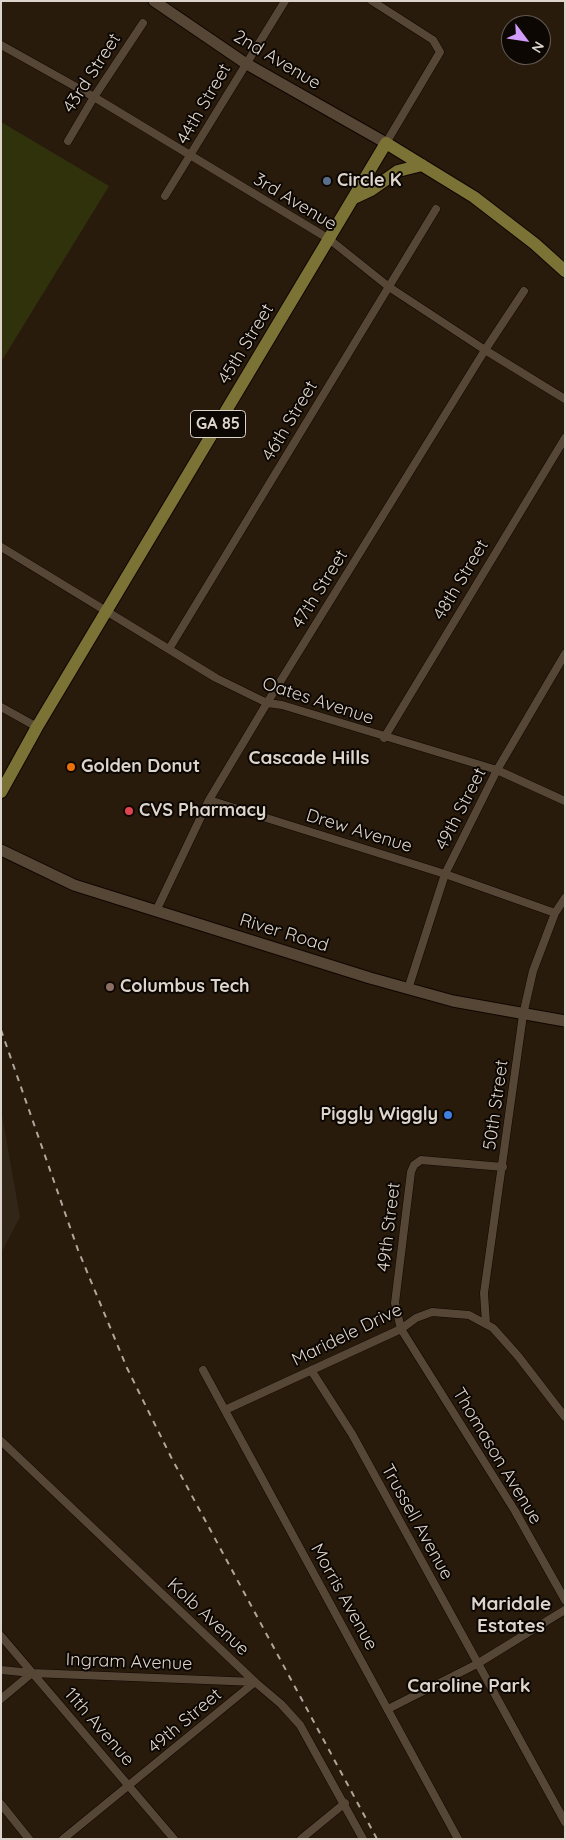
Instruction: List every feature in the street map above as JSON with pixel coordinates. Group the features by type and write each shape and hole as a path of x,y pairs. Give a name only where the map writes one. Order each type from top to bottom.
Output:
{"main road":[{"name":"2nd Avenue","path":"154,1 245,63 386,143"},
{"path":"386,143 474,197 535,244 565,271"},
{"name":"45th Street","path":"1,792 37,727 355,198 386,143"},
{"path":"355,198 398,160 407,156"},
{"path":"366,190 371,190 398,171 422,165"},
{"name":"45th Street","path":"1,780 37,727"},
{"name":"River Road","path":"1,850 74,885 408,989 523,1015 565,1020"}],"street":[{"name":"44th Street","path":"166,196 245,63 285,1"},
{"name":"45th Street","path":"372,1 433,40 440,52 386,143"},
{"name":"43rd Street","path":"68,141 94,97 143,23"},
{"name":"3rd Avenue","path":"1,45 94,97 190,157 329,239 389,287 485,350 565,399"},
{"name":"46th Street","path":"169,650 436,209"},
{"name":"47th Street","path":"156,911 210,800 266,703 485,350 524,291"},
{"name":"48th Street","path":"384,738 565,438"},
{"name":"Oates Avenue","path":"1,547 216,678 266,703 282,705 384,738 497,770 565,801"},
{"name":"49th Street","path":"408,989 445,874 497,770 565,654"},
{"path":"1,707 37,727"},
{"name":"Drew Avenue","path":"210,800 445,874 555,913"},
{"name":"50th Street","path":"486,1323 484,1293 523,1015 533,971 555,913 565,898"},
{"name":"49th Street","path":"401,1330 395,1303 411,1172 421,1160 503,1167"},
{"name":"Maridele Drive","path":"225,1410 401,1330 416,1318 432,1312 469,1315 486,1323"},
{"path":"486,1323 518,1356 565,1417"},
{"name":"Thomason Avenue","path":"401,1330 515,1511 565,1600"},
{"name":"Morris Avenue","path":"203,1370 458,1839"},
{"name":"Trussell Avenue","path":"311,1370 352,1434 565,1822"},
{"name":"Kolb Avenue","path":"1,1442 255,1682 281,1704 300,1725 345,1803 363,1839"},
{"path":"388,1709 477,1664 565,1610"},
{"name":"11th Avenue","path":"1,1636 174,1839"},
{"name":"Ingram Avenue","path":"1,1670 32,1674 255,1682"},
{"path":"1,1698 32,1674"},
{"name":"49th Street","path":"63,1839 255,1682"},
{"path":"301,1839 345,1803"},
{"path":"1,1804 29,1839"}],"shaded area":[{"path":"1,1109 20,1217 1,1253"}],"green space":[{"path":"1,122 109,186 1,362"}],"railway":[{"path":"1,1030 78,1250 127,1368 171,1457 377,1839"}],"place":[{"name":"Circle K","path":"327,181"},
{"name":"Golden Donut","path":"71,767"},
{"name":"CVS Pharmacy","path":"129,811"},
{"name":"Columbus Tech","path":"110,987"},
{"name":"Piggly Wiggly","path":"448,1115"}],"district":[{"name":"Cascade Hills","path":"309,758"},
{"name":"Maridale Estates","path":"511,1615"},
{"name":"Caroline Park","path":"469,1686"}]}
